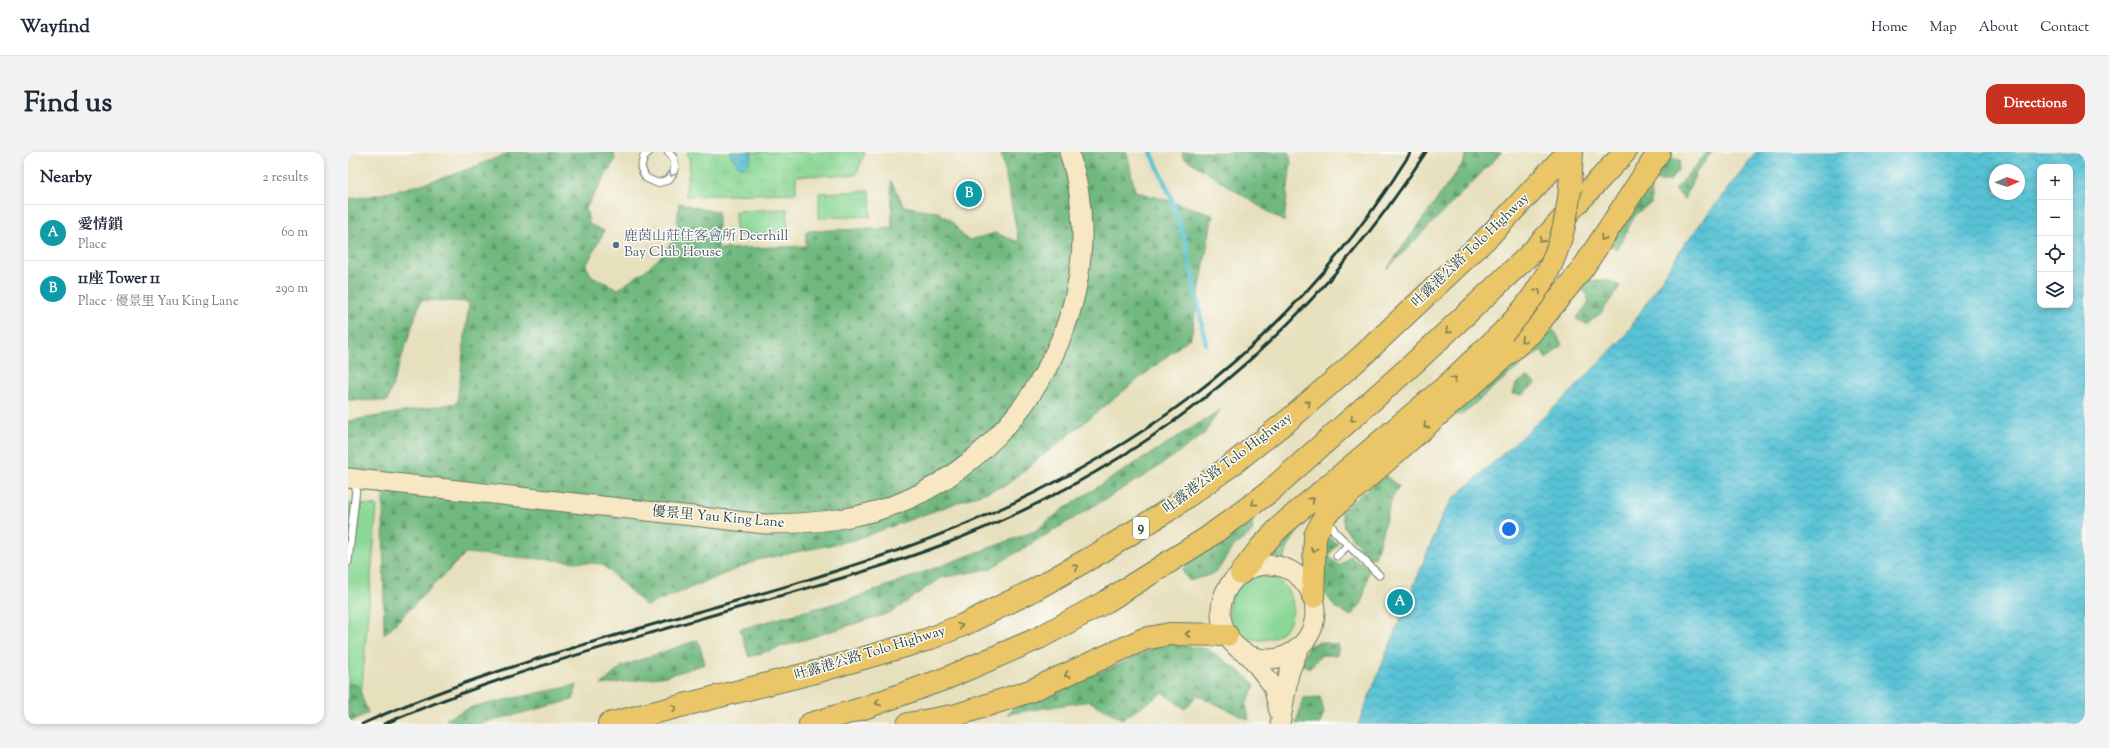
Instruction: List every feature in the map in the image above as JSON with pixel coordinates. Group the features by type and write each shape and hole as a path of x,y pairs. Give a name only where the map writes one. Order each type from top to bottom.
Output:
{"highway":[{"name":"吐露港公路 Tolo Highway","path":"609,724 819,671 926,640 963,625 1032,591 1101,552 1167,511 1230,466 1291,418 1362,356 1490,235 1568,152"},
{"path":"1241,573 1261,547 1282,525 1444,388 1504,332 1536,294 1557,253 1567,217 1572,152"},
{"path":"810,724 864,708 948,678 1039,638 1113,598 1207,538 1269,492 1407,370 1527,257 1625,152"},
{"path":"1313,597 1315,536 1326,514 1531,333 1583,268 1659,152"},
{"path":"908,724 957,715 1030,691 1144,639 1170,634 1227,635"}],"street":[{"name":"優景里 Yau King Lane","path":"353,479 765,524 829,521 874,511 912,497 958,470 1001,434 1036,390 1052,360 1067,320 1075,291 1080,257 1079,199 1069,152"},
{"path":"1280,721 1289,673 1299,648 1306,640 1315,619 1313,597 1308,586 1300,577 1289,569 1276,565 1265,564 1251,567 1241,573 1228,588 1222,602 1221,617 1227,635 1239,649 1250,655 1267,659 1276,659 1299,648"},
{"path":"1250,655 1273,686 1280,721"}],"lane":[{"path":"644,154 641,168 643,174 651,182 663,183 668,180 675,170 674,159 668,152"},
{"path":"348,562 353,479"},
{"path":"1326,514 1332,529 1379,575"},
{"path":"1337,556 1348,545"}],"green space":[{"path":"510,152 614,152 615,160 586,208 589,224 604,231 586,266 592,276 618,289 644,271 667,249 676,230 679,203 706,210 718,211 718,249 806,246 806,231 892,228 891,181 904,206 938,212 951,221 965,238 970,240 995,233 1019,242 1001,152 1127,152 1135,191 1213,214 1191,337 1006,485 854,540 758,560 646,606 602,564 466,553 384,635 383,495 348,481 348,421 457,403 469,302 421,300 387,401 348,400 348,199 388,192 430,182 472,168"},
{"path":"687,152 865,152 856,175 796,176 796,193 686,196 690,165"},
{"path":"1182,152 1289,152 1291,162 1284,222 1183,157"},
{"path":"1467,152 1502,152 1387,269 1463,163"},
{"path":"1707,152 1712,152 1696,173 1684,199 1675,190"},
{"path":"1662,157 1680,160 1678,170 1670,181 1657,181 1652,173"},
{"path":"1644,188 1651,188 1651,204 1644,208 1634,218 1617,250 1610,244"},
{"path":"870,191 871,216 819,218 819,193"},
{"path":"787,209 788,233 736,235 735,211"},
{"path":"1581,275 1592,281 1607,280 1620,286 1601,313 1587,324 1576,319 1589,302 1585,291 1572,285"},
{"path":"1547,324 1556,333 1562,345 1546,359 1541,350 1496,385 1464,413 1441,420"},
{"path":"1527,377 1536,383 1522,395 1513,394 1516,384"},
{"path":"1220,410 1203,435 1154,470 989,569 940,578 892,612 749,657 740,629 854,598 1035,531 1066,507"},
{"path":"1384,475 1399,486 1391,501 1375,558 1367,557 1344,527 1341,511"},
{"path":"348,503 377,506 361,699 348,706"},
{"path":"1304,517 1306,520 1288,546 1284,561 1269,558 1269,548"},
{"path":"1253,518 1252,532 1232,548 1216,573 1189,581 1182,570 1191,560"},
{"path":"1323,539 1330,539 1338,544 1328,556 1340,566 1350,555 1369,569 1362,603 1351,616 1335,607 1319,585"},
{"path":"1261,576 1279,581 1284,585 1288,590 1293,608 1288,626 1284,631 1279,635 1261,640 1243,635 1238,631 1234,626 1229,608 1234,590 1238,585 1243,581"},
{"path":"698,640 705,664 667,676 601,685 622,666"},
{"path":"1319,642 1339,645 1337,655 1321,655 1309,669 1302,664 1308,646"},
{"path":"1163,643 1208,649 1242,673 1255,685 1246,705 1249,720 1197,695 1185,709 1163,693 1122,719 1089,701 1007,714 1021,700 1116,666"},
{"path":"348,684 358,685 368,713 348,723"},
{"path":"577,685 573,700 478,724 461,724 446,719 472,707"},
{"path":"1320,697 1324,712 1320,724 1296,724 1303,698"}],"water":[{"path":"729,152 752,152 750,161 743,167 735,161"},
{"path":"1756,152 2085,152 2085,724 1358,724 1442,516 1452,500 1569,394 1625,336 1684,245"}],"waterway":[{"path":"1151,152 1171,197 1187,248 1206,344"}],"railway":[{"path":"362,724 427,697 493,673 829,573 896,551 977,519 1053,484 1124,443 1190,398 1252,346 1309,288 1362,224 1411,152"},
{"path":"384,724 474,689 566,658 901,560 950,542 1024,510 1093,473 1159,432 1220,386 1277,335 1330,279 1380,218 1426,152"}],"place":[{"name":"11座 Tower 11","path":"969,194"},
{"name":"鹿茵山莊住客會所 Deerhill Bay Club House","path":"616,245"},
{"name":"愛情鎖","path":"1400,602"}]}
